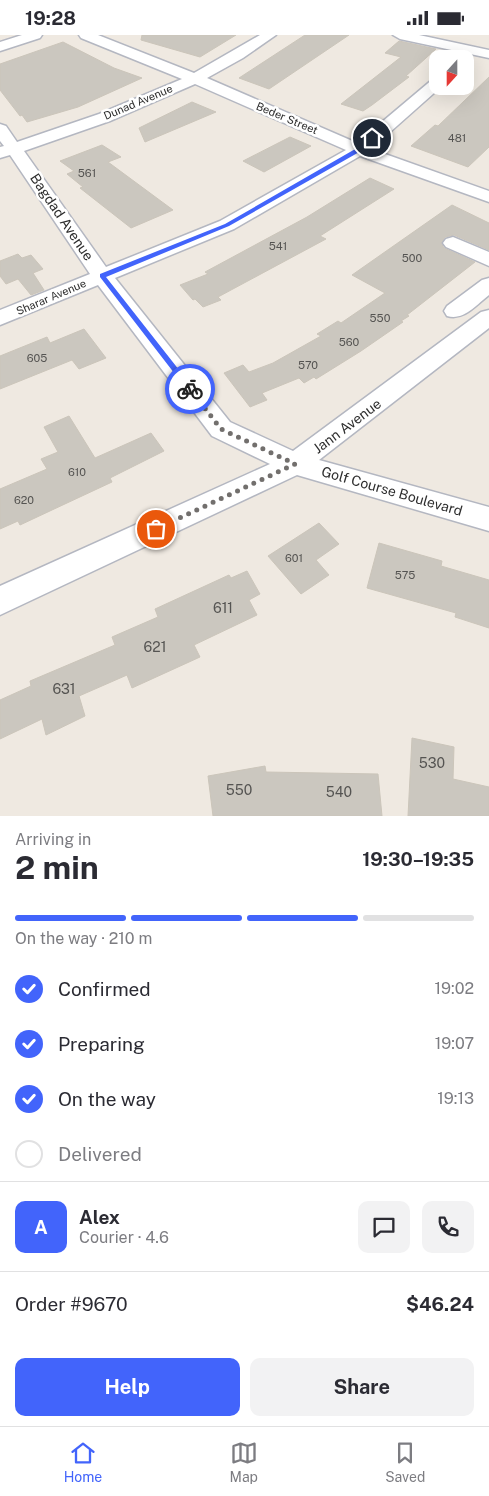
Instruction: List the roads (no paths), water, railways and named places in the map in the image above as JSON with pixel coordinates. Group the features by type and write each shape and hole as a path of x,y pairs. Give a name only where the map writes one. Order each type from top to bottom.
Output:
{"street":[{"path":"0,47 35,35"},
{"name":"Beder Street","path":"86,35 194,78 359,149 489,197"},
{"name":"Dunad Avenue","path":"7,151 125,110 194,78 247,50 268,35"},
{"path":"400,35 452,50"},
{"path":"473,50 484,35"},
{"path":"474,55 489,54"},
{"name":"Sharar Avenue","path":"0,318 227,225 359,149 429,90"},
{"name":"Bagdad Avenue","path":"0,129 7,151 221,429 295,464"},
{"path":"453,243 489,260"},
{"path":"456,311 485,301"},
{"name":"Jann Avenue","path":"0,601 295,464 485,301"},
{"name":"Golf Course Boulevard","path":"295,464 489,519"}]}
